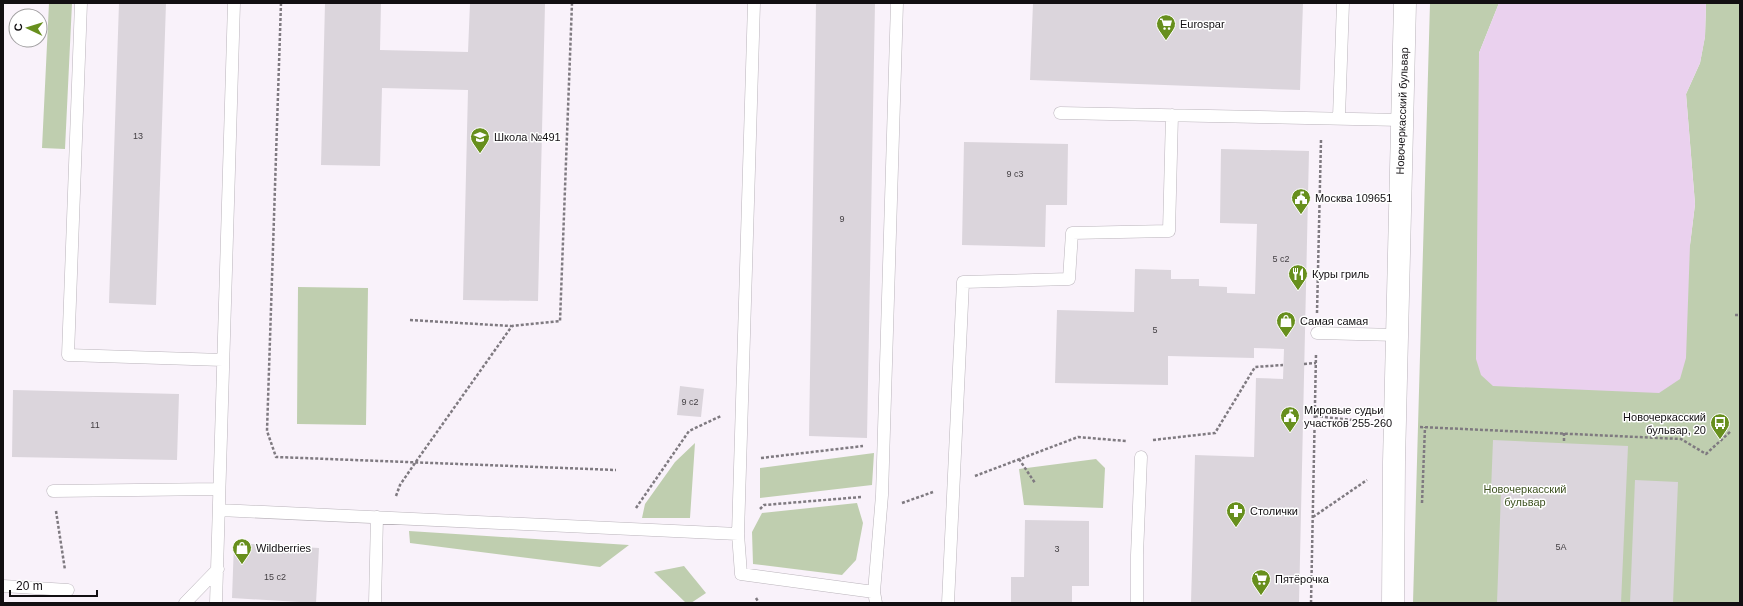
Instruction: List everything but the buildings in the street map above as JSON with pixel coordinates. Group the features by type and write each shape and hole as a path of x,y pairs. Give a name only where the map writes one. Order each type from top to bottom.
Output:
{"street":[{"name":"Новочеркасский бульвар","path":"1393,603 1394,462 1405,3"}],"lane":[{"path":"81,3 68,354 223,360"},
{"path":"216,603 234,3"},
{"path":"754,3 738,534 741,574 875,598 882,495 897,3"},
{"path":"1339,117 1343,3"},
{"path":"1060,113 1322,118 1339,117 1401,120"},
{"path":"948,603 957,380 963,282 1070,280 1072,233 1169,231 1172,115"},
{"path":"1317,333 1397,335"},
{"path":"1137,603 1137,555 1141,457"},
{"path":"53,491 219,489"},
{"path":"219,510 738,534"},
{"path":"375,603 383,517"},
{"path":"185,603 218,569"},
{"path":"3,586 68,590"}],"path":[{"path":"281,3 266,431 276,457 616,470"},
{"path":"410,320 512,326 560,321 572,3"},
{"path":"1311,603 1314,416 1322,118"},
{"path":"1735,315 1740,315"},
{"path":"383,517 400,485 415,462 512,326"},
{"path":"1304,364 1316,363"},
{"path":"1149,441 1215,433 1255,367 1283,365"},
{"path":"623,529 689,431 743,407"},
{"path":"1314,416 1374,423"},
{"path":"1417,426 1681,439 1706,454 1731,431"},
{"path":"1564,433 1564,443"},
{"path":"880,512 1078,437 1134,441"},
{"path":"741,461 883,444"},
{"path":"1019,459 1035,484"},
{"path":"1313,517 1394,462"},
{"path":"53,491 68,590"},
{"path":"738,534 764,505 882,495"}],"green space":[{"path":"49,3 72,3 65,149 42,148"},
{"name":"Новочеркасский бульвар","path":"1430,3 1499,3 1479,53 1690,245 1695,204 1686,94 1700,63 1705,36 1706,3 1740,3 1740,603 1413,603"},
{"path":"298,287 368,288 366,425 297,424"},
{"path":"695,443 690,518 642,518 645,504 675,462"},
{"path":"874,453 872,485 760,498 760,468"},
{"path":"1096,459 1105,468 1103,508 1024,505 1019,469"},
{"path":"857,503 863,523 856,560 842,575 753,564 752,532 762,513"},
{"path":"409,531 629,545 600,567 410,543"},
{"path":"684,566 706,593 691,603 686,603 654,572"}],"shaded area":[{"path":"1499,3 1706,3 1705,37 1700,63 1686,94 1695,204 1690,245 1686,358 1680,379 1659,393 1493,386 1481,375 1476,359 1479,53"}],"place":[{"name":"Eurospar","path":"1166,41"},
{"name":"Школа №491","path":"480,154"},
{"name":"Москва 109651","path":"1301,215"},
{"name":"Куры гриль","path":"1298,291"},
{"name":"Самая самая","path":"1286,338"},
{"name":"Мировые судьи участков 255-260","path":"1290,433"},
{"name":"Новочеркасский бульвар, 20","path":"1720,440"},
{"name":"Столички","path":"1236,528"},
{"name":"Wildberries","path":"242,565"},
{"name":"Пятёрочка","path":"1261,596"}]}
